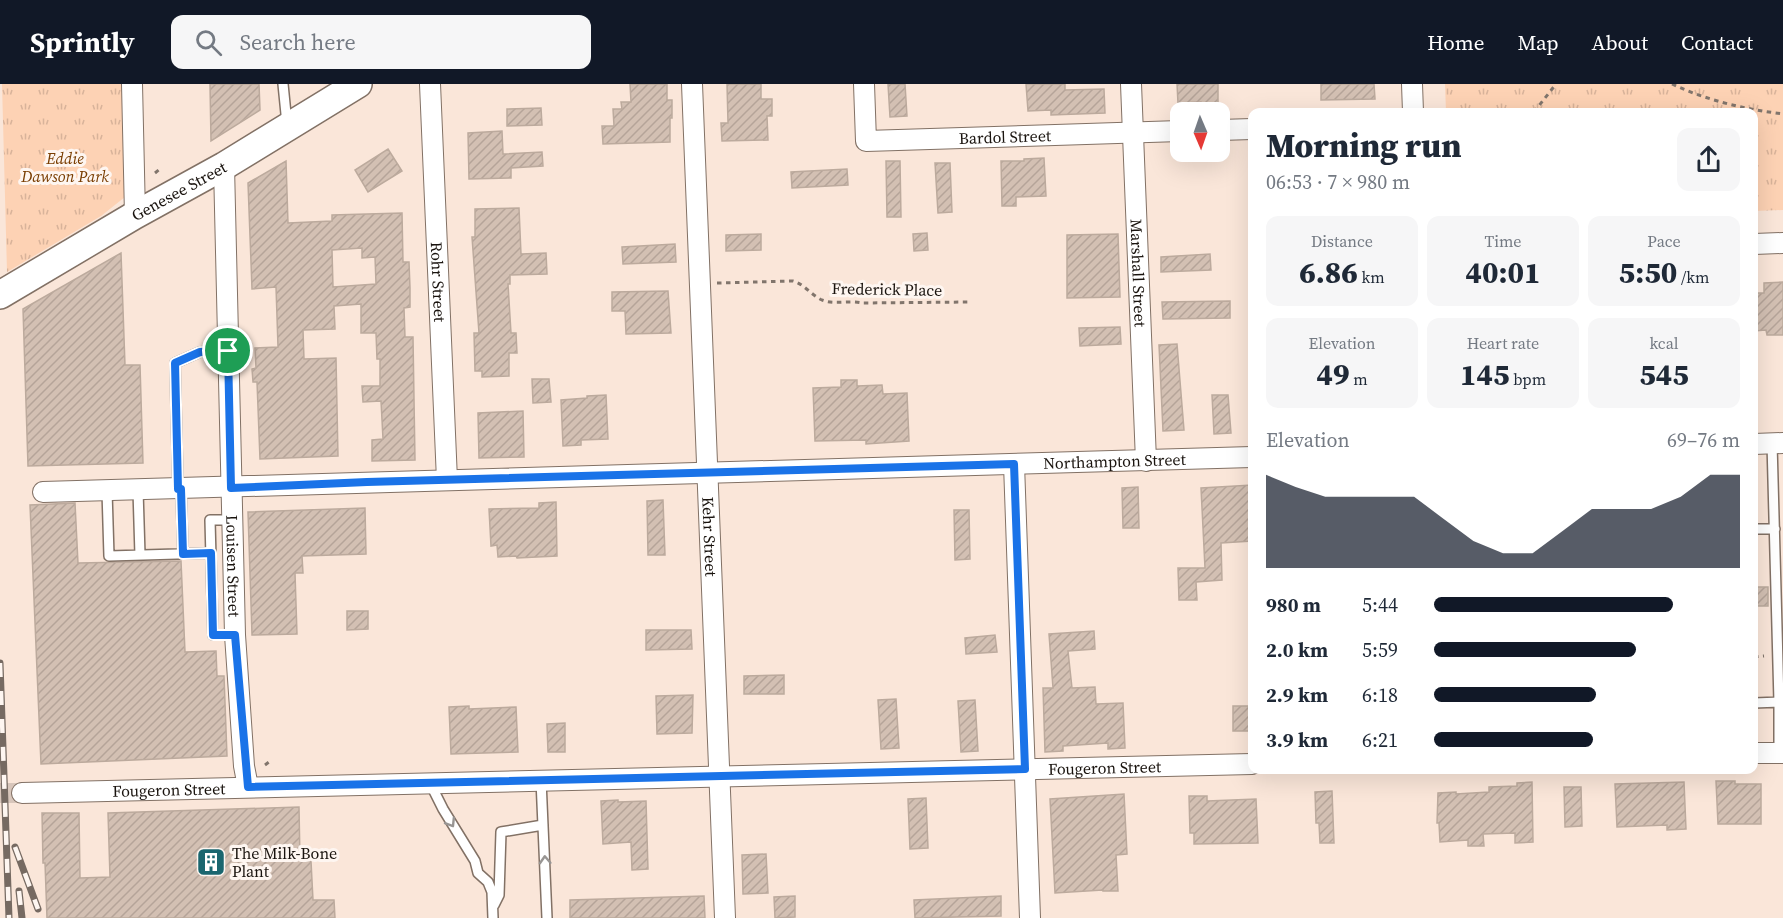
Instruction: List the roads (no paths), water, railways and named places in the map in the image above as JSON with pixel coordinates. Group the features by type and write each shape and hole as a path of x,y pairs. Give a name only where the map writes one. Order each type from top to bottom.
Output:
{"main road":[{"name":"Genesee Street","path":"0,295 135,215 224,166 358,84"}],"street":[{"path":"132,84 135,215"},
{"name":"Rohr Street","path":"430,84 447,480"},
{"name":"Kehr Street","path":"692,84 725,918"},
{"name":"Bardol Street","path":"864,84 866,141 1170,131"},
{"name":"Marshall Street","path":"1131,84 1146,461"},
{"path":"1412,84 1413,108"},
{"path":"1230,130 1248,129"},
{"name":"Louisen Street","path":"224,166 235,635 248,787"},
{"path":"1758,244 1783,243"},
{"name":"Northampton Street","path":"43,492 1248,458"},
{"path":"1014,464 1030,918"},
{"path":"1758,753 1781,753"},
{"name":"Fougeron Street","path":"22,792 1248,764"}],"lane":[{"path":"283,84 288,126"},
{"path":"183,554 175,363 200,352 228,351"},
{"path":"1770,443 1780,626 1781,753"},
{"path":"138,490 140,555"},
{"path":"107,491 109,556 211,553"},
{"path":"231,520 210,520 213,635 235,635"},
{"path":"1758,529 1775,529"},
{"path":"1758,703 1781,702"},
{"path":"541,780 548,918"},
{"path":"430,783 443,809 476,861 478,873 489,882 492,892 493,918"},
{"path":"493,907 499,895 501,832 543,825"}],"tunnel":[{"path":"0,793 22,793"}],"railway":[{"path":"0,663 9,918"},
{"path":"15,847 38,909"},
{"path":"19,891 22,918"}],"place":[{"name":"The Milk-Bone Plant","path":"211,862"}],"park label":[{"name":"Eddie Dawson Park","path":"65,167"}]}
